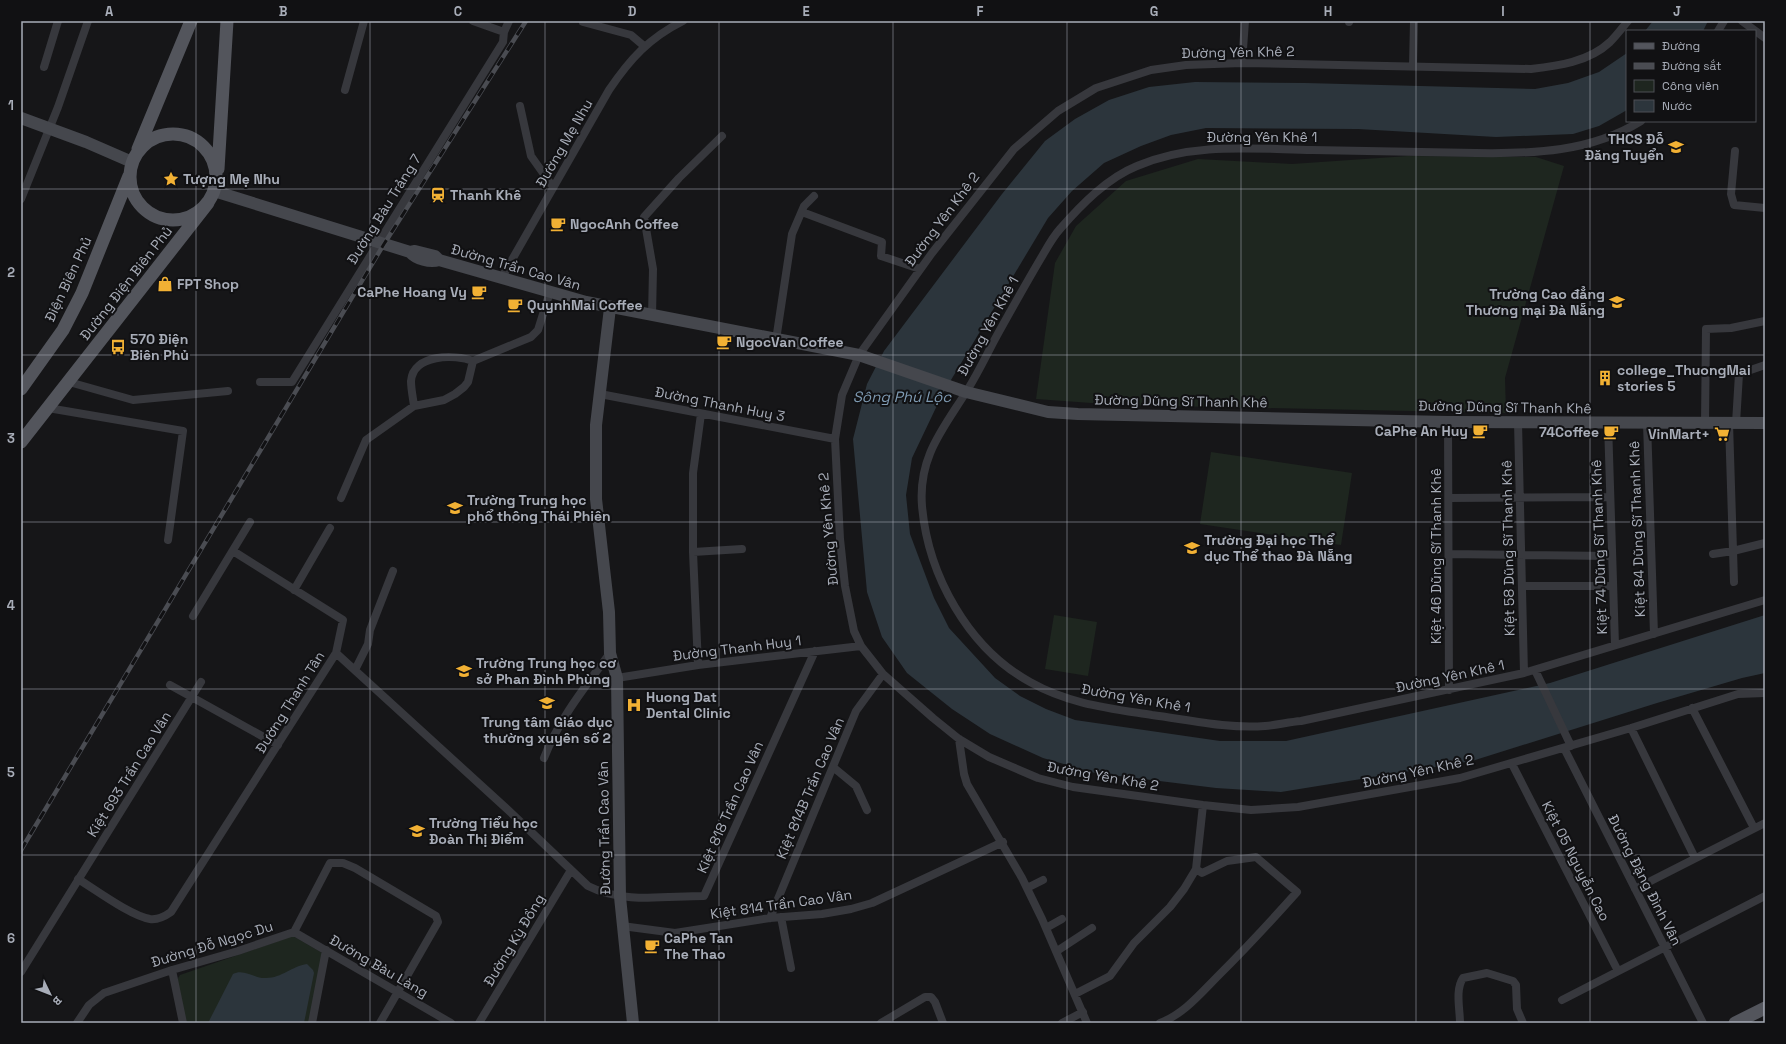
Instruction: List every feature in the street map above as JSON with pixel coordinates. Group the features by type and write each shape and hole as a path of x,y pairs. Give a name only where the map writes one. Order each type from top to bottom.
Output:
{"main road":[{"path":"191,21 133,163 131,188 137,201 146,211 158,218 171,220 185,219 198,213 208,203 214,191 221,136 227,21"},
{"path":"133,163 146,143 158,136 171,133 185,134 198,140 208,150 215,163 217,176"},
{"name":"Điện Biên Phủ","path":"21,389 63,330 82,292 133,163"},
{"name":"Đường Điện Biên Phủ","path":"21,442 208,203"},
{"path":"1735,1023 1765,1008"}],"street":[{"path":"44,67 58,21"},
{"path":"21,199 88,21"},
{"path":"345,90 364,21"},
{"path":"473,21 504,32"},
{"name":"Đường Bàu Trảng 7","path":"260,382 292,382 503,42 504,32 509,21"},
{"name":"Đường Mẹ Nhu","path":"501,279 609,90 625,66 644,46 672,26 683,21"},
{"path":"1242,63 1245,21"},
{"path":"1413,66 1414,21"},
{"name":"Đường Yên Khê 2","path":"1628,21 1609,43 1585,57 1557,66 1531,69 1242,63 1186,65 1151,70 1096,88 1058,111 1014,149 983,186 920,269 859,355 842,395 835,438 840,540 849,612 861,646 883,674 933,718 959,738 1004,764 1054,782 1073,787 1251,810 1271,810 1298,807 1460,778 1512,764 1738,694 1765,693"},
{"path":"1719,30 1724,21"},
{"path":"1742,21 1754,30"},
{"path":"582,22 602,24 631,35 644,46"},
{"path":"1756,31 1765,38"},
{"path":"520,106 531,156 553,187"},
{"path":"21,118 86,142 133,163"},
{"name":"Đường Yên Khê 1","path":"1639,122 1593,142 1561,150 1511,154 1224,148 1170,154 1134,167 1104,186 1080,207 1057,232 1034,270 966,392 944,425 926,465 922,497 930,549 954,604 976,637 991,653 1025,679 1069,700 1100,707 1214,724 1264,726 1449,690 1524,673 1536,674 1615,646 1765,600"},
{"path":"652,316 653,269 644,217 679,178 722,136"},
{"path":"1735,152 1731,194 1734,204 1765,208"},
{"path":"214,191 378,243"},
{"path":"776,340 792,234 804,206 814,196"},
{"path":"802,212 882,242 881,256 920,269"},
{"name":"Đường Trần Cao Vân","path":"378,243 410,252 415,251 435,256 439,260 501,279 610,308 596,425 596,499 609,612 610,653 617,678 620,897 633,1023"},
{"path":"414,406 411,380 420,365 430,360 446,357 464,357 473,361 532,337 539,326 550,292"},
{"name":"Đường Dũng Sĩ Thanh Khê","path":"610,308 859,355 966,392 1048,412 1078,414 1448,422 1765,423"},
{"path":"1705,423 1706,328 1731,328 1765,321"},
{"path":"341,498 366,440 414,406 444,400 460,391 468,382 473,361"},
{"path":"1734,582 1733,423 1739,374 1765,365"},
{"path":"69,382 133,400 228,391"},
{"name":"Đường Thanh Huy 3","path":"600,394 835,438"},
{"path":"48,408 183,431 168,540"},
{"path":"698,665 693,473 701,414"},
{"name":"Kiệt 46 Dũng Sĩ Thanh Khê","path":"1448,422 1450,554 1449,690"},
{"name":"Kiệt 58 Dũng Sĩ Thanh Khê","path":"1518,422 1524,673"},
{"name":"Kiệt 74 Dũng Sĩ Thanh Khê","path":"1608,423 1615,646"},
{"name":"Kiệt 84 Dũng Sĩ Thanh Khê","path":"1647,423 1654,634"},
{"path":"1449,498 1610,497"},
{"path":"193,616 250,522"},
{"path":"294,590 330,528"},
{"path":"1713,554 1733,551 1765,543"},
{"path":"694,552 742,549"},
{"path":"233,551 343,620 336,653"},
{"path":"1450,554 1612,556"},
{"path":"355,670 368,644 370,630 393,571"},
{"path":"1522,586 1613,586"},
{"name":"Đường Thanh Huy 1","path":"617,678 698,665 861,646"},
{"name":"Kiệt 818 Trần Cao Vân","path":"620,897 704,896 815,652"},
{"name":"Đường Thanh Tân","path":"78,879 136,914 150,919 164,917 175,906 336,653 588,886 597,891 620,897"},
{"path":"544,758 552,736 565,714 610,653"},
{"name":"Kiệt 814B Trần Cao Vân","path":"770,918 856,711 883,674"},
{"name":"Đường Đặng Đình Vân","path":"1536,674 1564,733 1568,747 1635,889 1703,1023"},
{"name":"Kiệt 693 Trần Cao Vân","path":"21,972 201,682"},
{"path":"170,685 278,745"},
{"path":"1692,708 1754,828"},
{"path":"1631,728 1695,858"},
{"path":"959,738 964,774 967,784 1003,842 1027,888 1057,951 1087,1023"},
{"name":"Kiệt 05 Nguyễn Cao","path":"1512,764 1618,971"},
{"path":"833,767 856,786 867,810"},
{"path":"1075,994 1110,976 1134,943 1170,907 1184,889 1196,869 1203,805"},
{"path":"1635,889 1765,823"},
{"name":"Kiệt 814 Trần Cao Vân","path":"622,926 675,933 770,918 822,914 851,909 872,903 1003,842"},
{"path":"1160,1023 1169,1020 1195,1000 1257,937 1297,892 1256,857 1227,860 1202,873 1196,869"},
{"name":"Đường Đỗ Ngọc Du","path":"77,1023 89,1006 104,993 294,932 330,863 342,864 355,868 436,916 438,922 398,992"},
{"name":"Đường Kỳ Đồng","path":"479,1023 571,870"},
{"path":"1027,888 1043,880"},
{"path":"1562,1000 1765,896"},
{"path":"781,917 791,968"},
{"path":"1046,928 1062,919"},
{"path":"1057,951 1092,928"},
{"name":"Đường Bàu Làng","path":"294,932 451,1023"},
{"path":"312,1023 326,950"},
{"path":"172,970 183,1023"},
{"path":"1460,1023 1458,989 1460,982 1463,978 1487,973 1513,981 1516,984 1517,1009 1523,1023"},
{"path":"380,1023 398,992"},
{"path":"881,1023 925,997 931,997 935,1002 942,1023"},
{"path":"1062,1023 1083,1012"}],"green space":[{"path":"1408,156 1536,157 1564,166 1505,378 1506,413 1119,405 1036,399 1055,263 1076,226 1126,181 1198,159 1292,164"},
{"path":"1211,452 1352,473 1341,545 1200,524"},
{"path":"1054,615 1097,622 1088,676 1045,669"},
{"path":"293,936 324,954 310,1023 185,1023 177,980 180,975"}],"water":[{"path":"1653,21 1708,21 1704,30 1646,30"},
{"name":"Sông Phú Lộc","path":"1626,54 1626,111 1599,126 1573,134 1496,137 1358,129 1206,128 1171,135 1141,146 1104,163 1072,191 1048,218 942,395 912,458 906,495 910,534 934,598 949,628 995,678 1020,696 1046,709 1075,720 1220,741 1286,741 1550,683 1765,615 1765,673 1742,678 1657,703 1472,761 1281,792 1216,788 1095,773 1043,758 990,734 952,709 907,673 882,637 867,592 853,439 867,384 884,351 1002,194 1045,141 1075,119 1109,100 1149,87 1195,82 1305,83 1535,89 1568,83 1599,72"},
{"path":"307,964 314,973 304,1023 208,1023 233,974 241,972 262,978 272,977"}],"railway":[{"path":"21,850 384,244 526,21"}],"place":[{"name":"THCS Đỗ Đăng Tuyển","path":"1676,147"},
{"name":"Tượng Mẹ Nhu","path":"171,179"},
{"name":"Thanh Khê","path":"438,195"},
{"name":"NgocAnh Coffee","path":"558,224"},
{"name":"FPT Shop","path":"165,284"},
{"name":"CaPhe Hoang Vy","path":"479,292"},
{"name":"Trường Cao đẳng Thương mại Đà Nẵng","path":"1617,302"},
{"name":"QuynhMai Coffee","path":"515,305"},
{"name":"NgocVan Coffee","path":"724,342"},
{"name":"570 Điện Biên Phủ","path":"118,347"},
{"name":"college_ThuongMai stories 5","path":"1605,378"},
{"name":"CaPhe An Huy","path":"1480,431"},
{"name":"74Coffee","path":"1611,432"},
{"name":"VinMart+","path":"1722,434"},
{"name":"Trường Trung học phổ thông Thái Phiên","path":"455,508"},
{"name":"Trường Đại học Thể dục Thể thao Đà Nẵng","path":"1192,548"},
{"name":"Trường Trung học cơ sở Phan Đình Phùng","path":"464,671"},
{"name":"Trung tâm Giáo dục thường xuyên số 2","path":"547,703"},
{"name":"Huong Dat Dental Clinic","path":"634,705"},
{"name":"Trường Tiểu học Đoàn Thị Điểm","path":"417,831"},
{"name":"CaPhe Tan The Thao","path":"652,946"}]}
